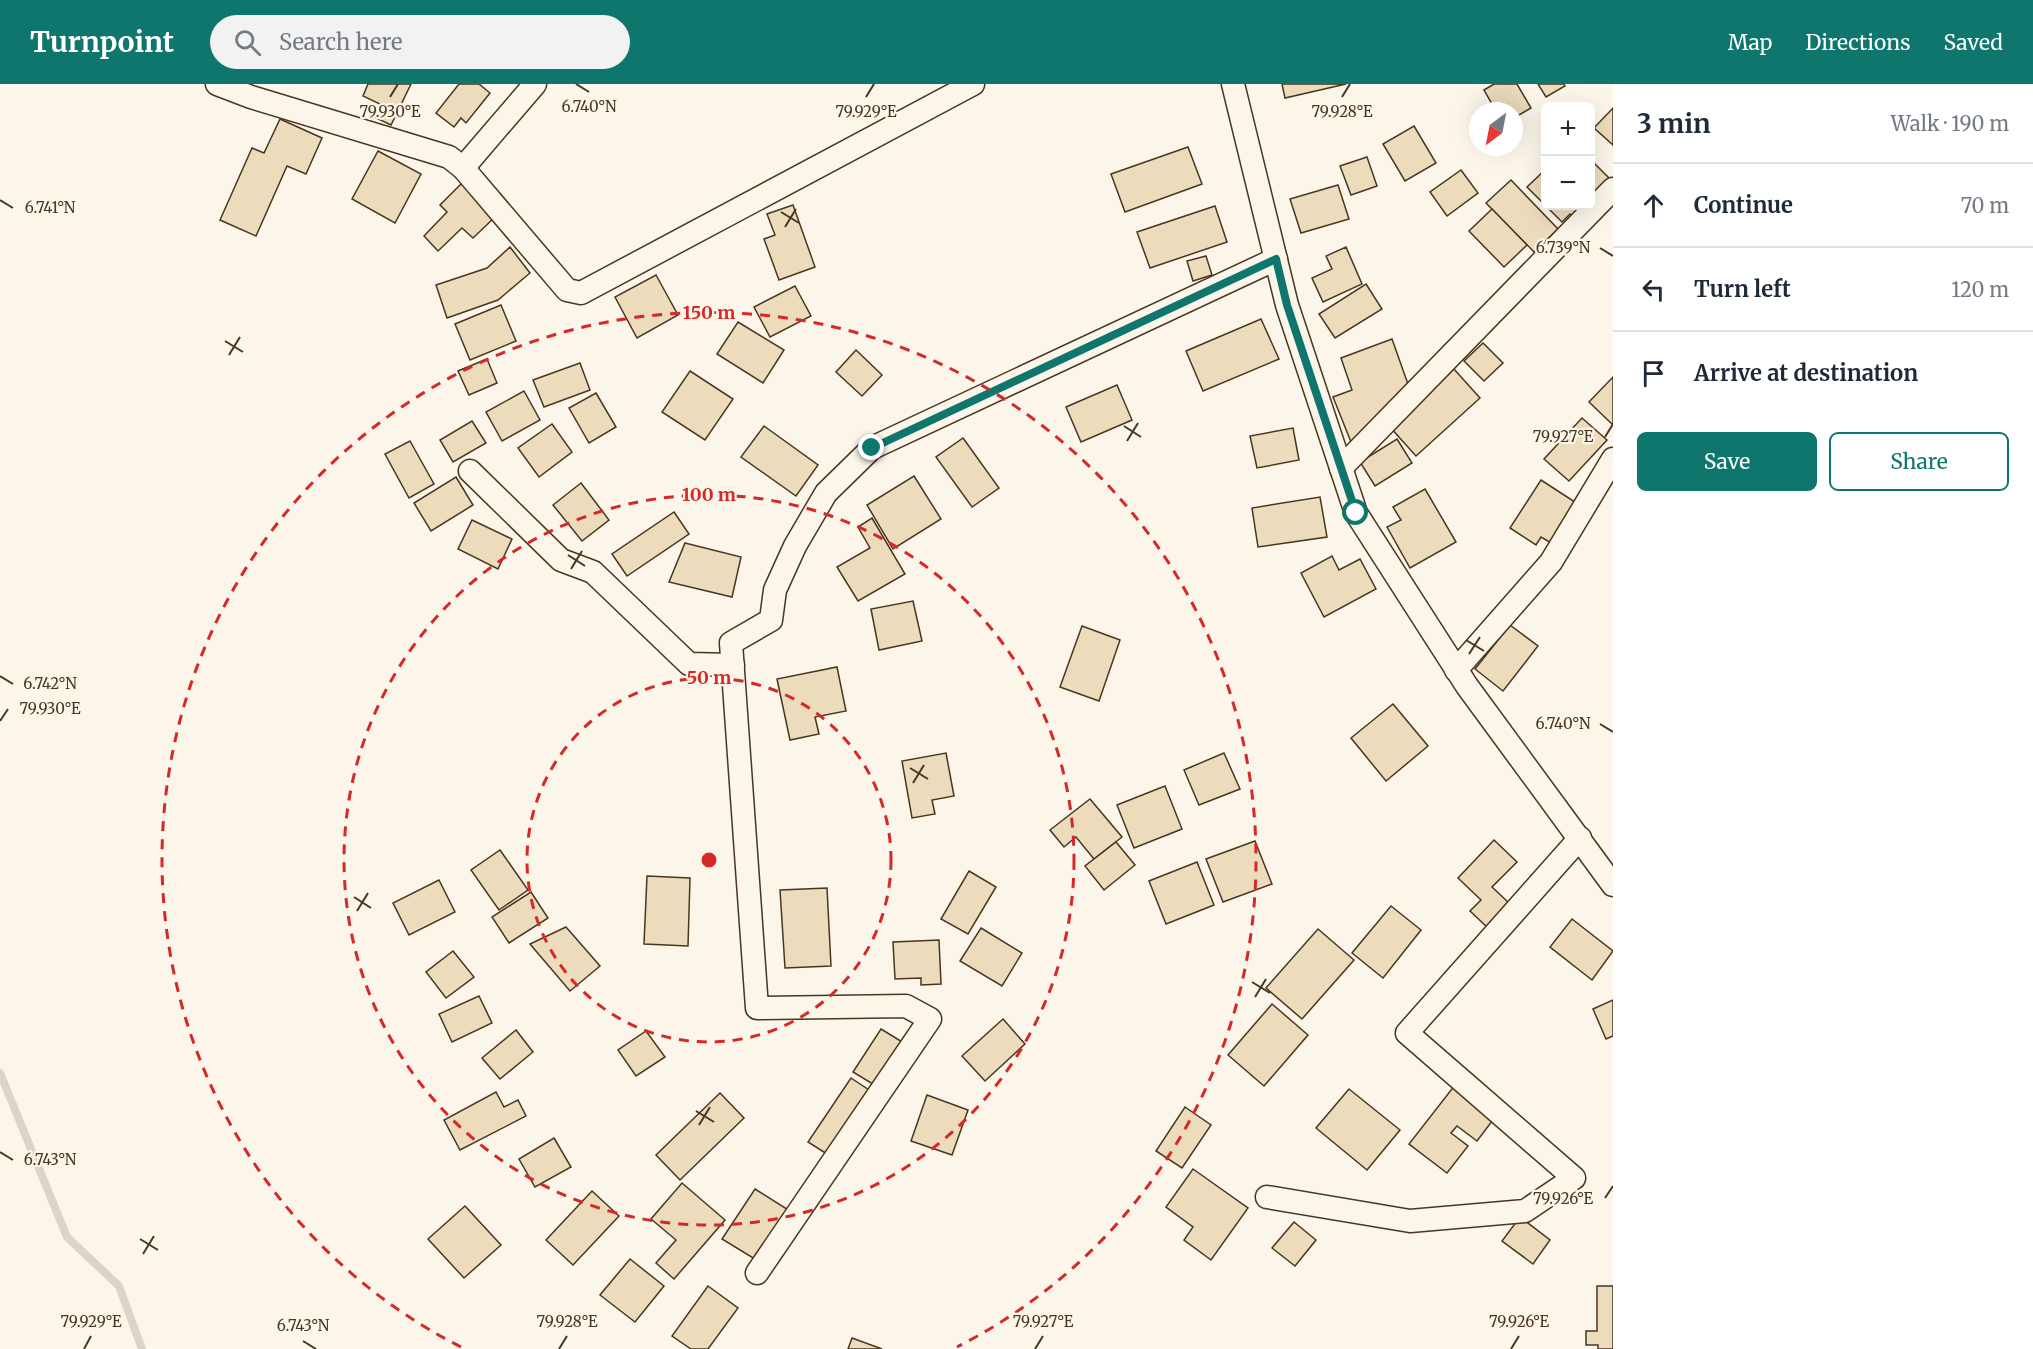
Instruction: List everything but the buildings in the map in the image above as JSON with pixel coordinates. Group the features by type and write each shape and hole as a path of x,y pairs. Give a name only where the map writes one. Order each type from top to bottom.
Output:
{"street":[{"path":"217,84 251,97 449,157 463,168 567,290 581,293 973,84"},
{"path":"463,168 535,84"},
{"path":"1233,84 1287,305 1356,513 1456,670 1613,885"},
{"path":"1341,468 1613,189"},
{"path":"757,1273 930,1019 906,1006 757,1008 731,643 771,620 775,590 795,546 826,493 872,448 1276,259"},
{"path":"1456,670 1551,562 1613,459"},
{"path":"470,471 561,560 593,572 690,664 733,665"},
{"path":"1267,1197 1410,1221 1525,1211 1574,1178 1407,1033 1580,838"}],"waterway":[{"path":"0,1073 67,1237 119,1286 142,1349"}],"route":[{"path":"872,448 1276,259 1287,305 1356,513"}]}
